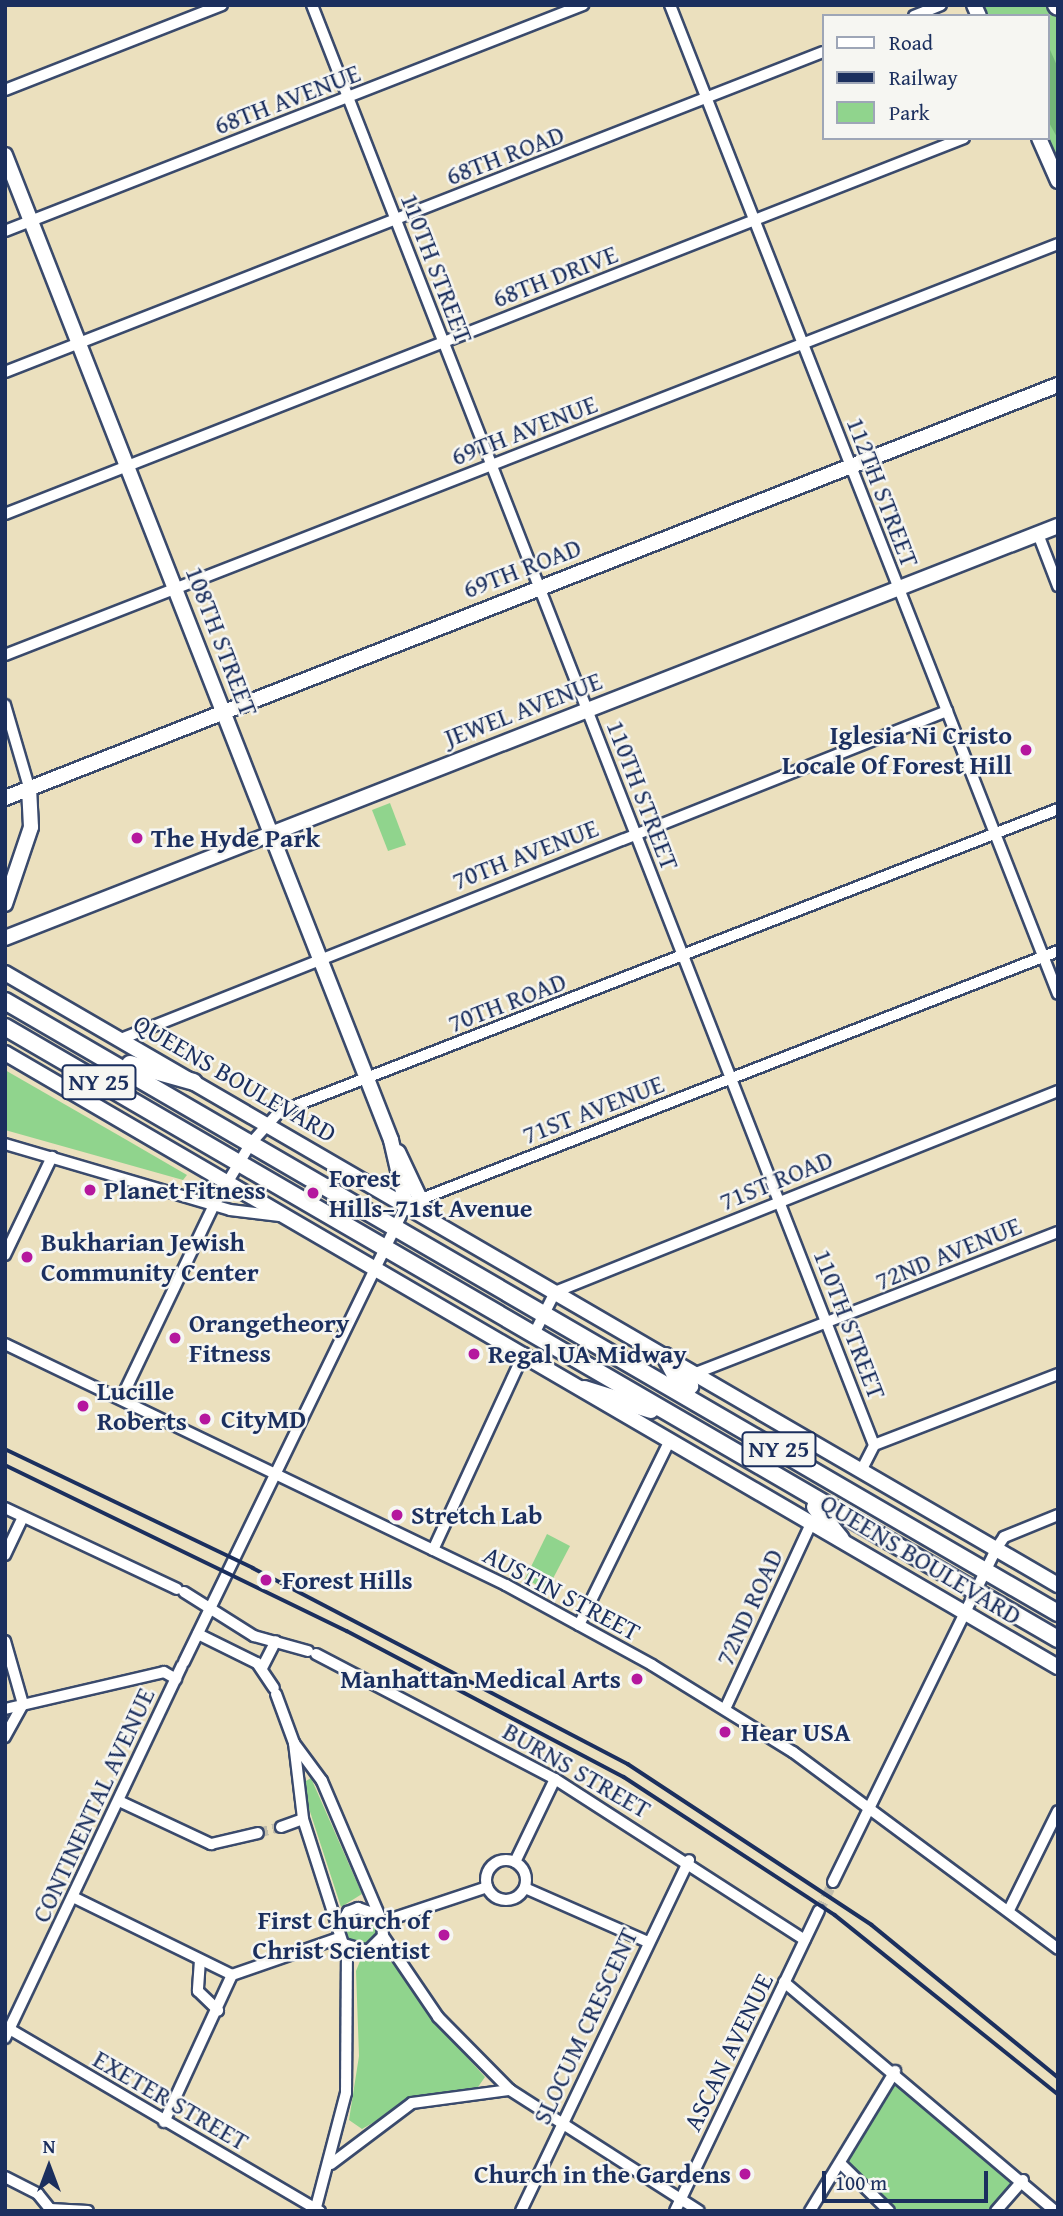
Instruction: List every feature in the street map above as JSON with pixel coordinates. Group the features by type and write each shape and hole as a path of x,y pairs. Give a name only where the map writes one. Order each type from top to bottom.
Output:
{"main road":[{"name":"QUEENS BOULEVARD","path":"5,1000 1058,1613"},
{"name":"QUEENS BOULEVARD","path":"5,1027 1058,1639"},
{"path":"98,1053 194,1082"},
{"path":"665,1356 676,1377 757,1436"},
{"path":"584,1389 675,1418"},
{"path":"771,1474 829,1519 841,1539"}],"street":[{"path":"5,90 222,5"},
{"name":"110TH STREET","path":"312,5 873,1445"},
{"name":"68TH AVENUE","path":"5,231 583,5"},
{"name":"112TH STREET","path":"670,5 1058,994"},
{"path":"919,14 941,5"},
{"name":"68TH ROAD","path":"5,372 822,52"},
{"name":"68TH DRIVE","path":"5,514 959,140"},
{"path":"1040,140 1058,181"},
{"name":"108TH STREET","path":"5,155 394,1145 429,1218"},
{"name":"69TH AVENUE","path":"5,655 1058,244"},
{"name":"69TH ROAD","path":"5,798 1058,385"},
{"name":"JEWEL AVENUE","path":"5,937 1058,526"},
{"path":"1038,534 1058,586"},
{"path":"5,705 29,788 31,827 19,871 5,904"},
{"name":"70TH AVENUE","path":"121,1039 320,957 947,711"},
{"name":"70TH ROAD","path":"121,1399 214,1205 251,1143 279,1112 1058,809"},
{"path":"5,888 19,871"},
{"name":"71ST AVENUE","path":"406,1205 1058,951"},
{"name":"QUEENS BOULEVARD","path":"5,972 265,1126 429,1218 1058,1585"},
{"name":"QUEENS BOULEVARD","path":"5,1053 229,1181 374,1269 524,1353 1058,1667"},
{"name":"71ST ROAD","path":"555,1292 1058,1091"},
{"name":"QUEENS BOULEVARD","path":"5,1144 214,1205 288,1217"},
{"name":"108TH STREET","path":"394,1145 406,1205"},
{"path":"5,1255 52,1157"},
{"path":"5,1508 180,1590 210,1609 406,1205"},
{"name":"72ND AVENUE","path":"696,1373 828,1324 1058,1232"},
{"path":"533,1335 555,1292"},
{"name":"AUSTIN STREET","path":"5,1344 433,1550 579,1625 725,1709 869,1806 1010,1908 1058,1949"},
{"path":"433,1550 524,1353"},
{"path":"861,1471 873,1445 1058,1374"},
{"path":"579,1625 670,1440"},
{"path":"833,1882 996,1549 1004,1536 1058,1515"},
{"path":"5,1555 23,1517"},
{"name":"72ND ROAD","path":"725,1709 812,1522"},
{"name":"CONTINENTAL AVENUE","path":"7,2031 210,1609"},
{"name":"BURNS STREET","path":"210,1609 225,1622 312,1652 555,1779 689,1860 805,1940"},
{"path":"198,1634 262,1668 275,1691 294,1743 303,1819 339,1933 347,1948 351,2032 331,2164 317,2210"},
{"path":"5,1641 23,1704 5,1737"},
{"path":"262,1668 276,1641"},
{"path":"5,1709 164,1672 176,1679"},
{"path":"294,1743 322,1781 380,1919 383,1936 438,2017 510,2090 564,2122 699,2211"},
{"path":"487,1887 490,1869 515,1862 555,1779"},
{"path":"119,1801 211,1844 258,1833"},
{"path":"1010,1908 1058,1811"},
{"path":"281,1827 303,1819"},
{"name":"SLOCUM CRESCENT","path":"521,2211 646,1941 689,1860"},
{"path":"515,1862 525,1873 525,1888"},
{"path":"73,1897 232,1975 339,1933 358,1908 380,1919 487,1887"},
{"path":"487,1887 506,1900 525,1888"},
{"path":"525,1888 646,1941"},
{"name":"ASCAN AVENUE","path":"675,2211 819,1911"},
{"path":"347,1948 368,1951 383,1936"},
{"path":"200,1960 198,1991 218,2010"},
{"path":"164,2122 232,1975"},
{"path":"784,1982 895,2071 1023,2180 1055,2211"},
{"name":"EXETER STREET","path":"7,2031 317,2210"},
{"path":"810,2211 841,2164 895,2071"},
{"path":"331,2164 412,2103 510,2090"},
{"path":"841,2164 888,2211"},
{"path":"5,2177 38,2194 51,2210 88,2211"},
{"path":"996,2211 1023,2180"}],"green space":[{"path":"974,5 1058,5 1058,181 1040,140 1049,140 1049,14 978,14"},
{"path":"1049,48 1058,68 1058,139 1049,123"},
{"path":"390,803 406,845 388,851 372,810"},
{"path":"5,1070 187,1175 183,1180 5,1130"},
{"path":"547,1534 570,1546 547,1590 525,1579"},
{"path":"311,1778 362,1894 341,1907 301,1784"},
{"path":"361,1912 373,1917 378,1929 373,1941 361,1946 349,1941 344,1929 349,1917"},
{"path":"379,1956 396,1965 435,2022 485,2077 478,2087 420,2096 362,2129 349,2120 359,2056 356,1971 360,1961"},
{"path":"896,2082 1013,2181 994,2211 894,2211 846,2163"}],"tunnel":[{"path":"258,1833 281,1827"},
{"path":"819,1911 833,1882"}],"railway":[{"path":"5,1449 253,1568 628,1764 872,1925 1058,2077"},
{"path":"5,1465 347,1631 624,1777 835,1915 1058,2094"}],"place":[{"name":"Iglesia Ni Cristo Locale Of Forest Hill","path":"1026,750"},
{"name":"The Hyde Park","path":"137,838"},
{"name":"Planet Fitness","path":"90,1190"},
{"name":"Forest Hills–71st Avenue","path":"313,1193"},
{"name":"Bukharian Jewish Community Center","path":"27,1257"},
{"name":"Orangetheory Fitness","path":"175,1338"},
{"name":"Regal UA Midway","path":"474,1354"},
{"name":"Lucille Roberts","path":"83,1406"},
{"name":"CityMD","path":"205,1419"},
{"name":"Stretch Lab","path":"397,1515"},
{"name":"Forest Hills","path":"266,1580"},
{"name":"Manhattan Medical Arts","path":"637,1679"},
{"name":"Hear USA","path":"725,1732"},
{"name":"First Church of Christ Scientist","path":"444,1935"},
{"name":"Church in the Gardens","path":"745,2174"}]}
